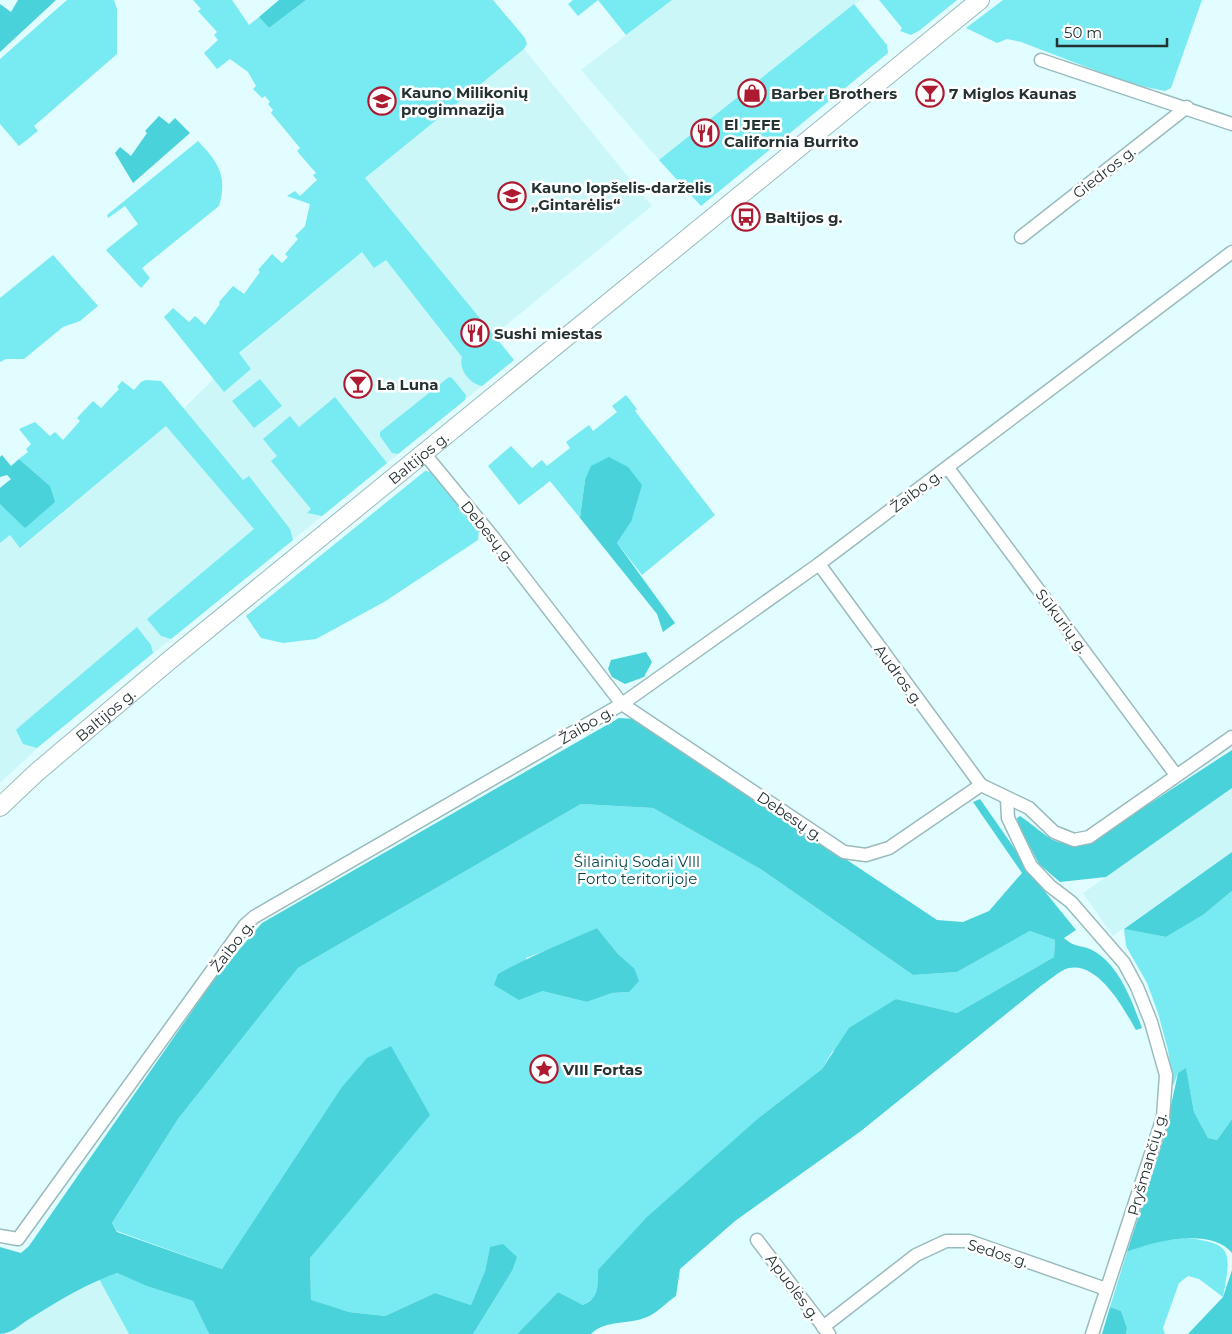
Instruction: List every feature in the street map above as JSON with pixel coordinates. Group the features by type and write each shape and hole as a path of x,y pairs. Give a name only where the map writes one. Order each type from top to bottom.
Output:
{"main road":[{"name":"Baltijos g.","path":"0,807 97,720 980,0"}],"street":[{"path":"1041,60 1186,107 1232,124"},
{"name":"Giedros g.","path":"1021,237 1186,107"},
{"name":"Žaibo g.","path":"0,1236 18,1239 245,926 254,917 622,704 819,564 1232,252"},
{"name":"Debesų g.","path":"424,453 493,537 622,704 844,852 866,855 889,848 981,785"},
{"name":"Sūkurių g.","path":"948,468 1176,775"},
{"name":"Audros g.","path":"819,564 981,785"},
{"path":"981,785 1029,808 1054,832 1074,840 1089,837 1232,737"},
{"name":"Pryšmančių g.","path":"1007,799 1008,818 1031,866 1050,886 1071,902 1124,962 1138,987 1151,1022 1166,1075 1163,1117 1127,1233 1106,1288 1092,1334"},
{"name":"Apuolės g.","path":"757,1240 826,1330"},
{"name":"Sedos g.","path":"826,1330 916,1254 946,1241 969,1241 1106,1288"}],"shaded area":[{"path":"18,0 56,0 0,52 0,4 11,12"},
{"path":"279,0 306,0 269,28 259,17"},
{"path":"672,0 860,0 659,160 581,70"},
{"path":"524,49 652,206 494,335 514,360 42,744 0,783 0,543 10,535 21,548 166,426 239,354 399,220 365,178"},
{"path":"159,116 169,124 175,118 190,133 133,183 115,153 120,147 131,156 147,133 145,131"},
{"path":"2,455 11,466 19,459 50,486 55,502 25,528 0,504 0,488 11,479 7,475 0,477 0,457"},
{"path":"609,457 628,467 642,485 631,522 617,543 675,623 663,632 657,614 580,518 585,480 591,466"},
{"path":"646,652 652,662 644,677 625,684 612,677 608,669 611,660"},
{"path":"619,718 636,719 937,920 963,922 989,911 1022,873 973,802 980,799 1042,888 1076,930 1064,938 1072,944 1092,950 1110,964 1134,1006 1142,1028 1136,1030 1125,1011 1100,979 1080,968 1069,968 1062,971 1042,985 861,1131 735,1221 680,1269 676,1296 654,1313 640,1319 604,1326 591,1334 517,1334 558,1292 583,1305 593,1299 597,1290 598,1270 647,1217 761,1116 822,1069 849,1028 896,999 957,1013 1054,957 1055,940 1030,931 957,972 913,975 762,870 653,808 581,804 298,968 178,1119 112,1223 117,1232 222,1269 342,1087 367,1058 391,1046 430,1115 310,1258 311,1300 349,1312 385,1316 435,1293 471,1305 485,1271 490,1247 503,1244 517,1257 512,1271 473,1334 209,1334 193,1301 147,1286 117,1273 85,1287 30,1318 13,1330 0,1334 0,1247 21,1253 29,1246 215,978 262,923"},
{"path":"1232,750 1232,788 1106,877 1060,882 1039,864 1018,824 1017,818 1020,816 1045,835 1068,844 1092,841"},
{"path":"1232,788 1232,852 1113,936 1083,893"},
{"path":"1232,852 1232,891 1203,915 1166,937 1124,929"},
{"path":"597,928 618,954 634,968 639,981 629,992 612,993 587,1002 542,991 519,1000 494,985 498,974 510,967"},
{"path":"1186,1068 1194,1112 1208,1138 1217,1140 1232,1119 1232,1253 1223,1245 1210,1240 1196,1238 1151,1244 1127,1252 1164,1138 1178,1073"},
{"path":"1232,1270 1232,1334 1188,1334 1223,1297"},
{"path":"99,1279 129,1334 7,1334 32,1316"},
{"path":"1110,1307 1121,1311 1127,1328 1126,1334 1102,1334"}],"green space":[{"path":"67,0 114,0 117,9 117,54 34,126 38,131 19,146 0,124 0,59"},
{"path":"193,0 232,0 249,25 259,17 269,28 306,0 493,0 525,38 527,44 524,49 365,178 514,360 482,386 473,382 463,371 462,357 386,260 374,268 362,252 239,353 251,369 224,392 164,317 173,308 189,322 195,316 205,325 220,304 219,302 233,286 244,294 260,272 258,270 272,254 282,263 288,257 285,254 298,239 295,236 305,226 310,204 287,196 295,191 300,196 317,180 313,175 316,173 297,151 300,148 271,113 273,110 268,104 270,102 265,96 262,98 253,89 256,86 248,72 230,59 217,69 204,53 218,40 214,35 217,32 198,11 201,9"},
{"path":"573,0 598,0 578,16 568,4"},
{"path":"598,0 672,0 626,35"},
{"path":"879,0 957,0 911,35 900,31 902,28"},
{"path":"1003,0 1202,0 1171,88 1165,91 1131,84 1021,42 1007,39 997,43 966,28"},
{"path":"854,4 887,45 888,53 701,206 659,160"},
{"path":"198,141 216,163 222,178 222,195 219,206 142,268 150,278 141,288 106,250 138,224 125,206 108,218 107,215"},
{"path":"53,255 98,306 80,321 63,327 24,359 6,359 0,362 0,298"},
{"path":"449,377 466,395 465,400 398,454 392,453 380,436 380,432"},
{"path":"260,379 282,406 254,428 232,401"},
{"path":"146,380 161,381 243,480 249,476 290,529 293,540 171,639 161,636 147,619 254,529 166,426 20,548 10,535 0,543 0,504 17,518 50,486 19,459 28,452 26,449 31,444 19,429 35,422 50,436 55,432 63,440 80,421 77,418 93,401 101,408 119,389 117,387 122,381 134,390 141,382"},
{"path":"626,395 637,409 635,411 715,515 642,575 617,543 631,522 585,480 580,518 550,481 519,505 488,466 511,446 532,468 542,460 547,466 570,448 566,442 589,425 593,431 617,412 612,406"},
{"path":"335,397 387,463 322,516 307,513 311,509 271,461 277,456 263,439 290,416 299,427"},
{"path":"425,471 431,472 479,530 478,540 384,602 316,639 283,643 261,638 246,616"},
{"path":"137,627 151,645 153,653 37,748 23,744 16,730"},
{"name":"VIII Fortas","path":"581,804 653,808 762,870 913,975 957,972 1030,931 1055,940 1054,957 957,1013 896,999 832,1052 822,1069 761,1116 599,1290 594,1298 583,1305 558,1292 517,1334 473,1334 512,1271 490,1248 485,1271 471,1305 435,1293 385,1316 349,1312 311,1301 310,1258 339,1222 250,1228 222,1269 117,1231 112,1223 178,1119 298,968","holes":["597,928 618,954 634,968 629,992 612,993 587,1002 542,991 526,958 569,942"]},
{"path":"1232,891 1232,1119 1217,1140 1208,1138 1194,1112 1186,1069 1178,1073 1173,1086 1168,1050 1158,1013 1147,983 1126,946 1124,929 1166,937 1203,915"},
{"path":"1186,1238 1212,1243 1220,1246 1225,1252 1227,1269 1223,1297 1199,1279 1188,1276 1179,1283 1163,1328 1165,1334 1126,1334 1127,1328 1121,1311 1110,1307 1127,1252 1151,1242"},
{"path":"117,1273 193,1301 209,1334 129,1334 99,1279"}],"place":[{"name":"Barber Brothers","path":"752,93"},
{"name":"7 Miglos Kaunas","path":"930,93"},
{"name":"Kauno Milikonių progimnazija","path":"382,101"},
{"name":"El JEFE California Burrito","path":"705,133"},
{"name":"Kauno lopšelis-darželis „Gintarėlis“","path":"512,196"},
{"name":"Baltijos g.","path":"746,217"},
{"name":"Sushi miestas","path":"475,333"},
{"name":"La Luna","path":"358,384"},
{"name":"VIII Fortas","path":"544,1069"}],"park label":[{"name":"Šilainių Sodai Vlll Forto teritorijoje","path":"637,870"}]}
